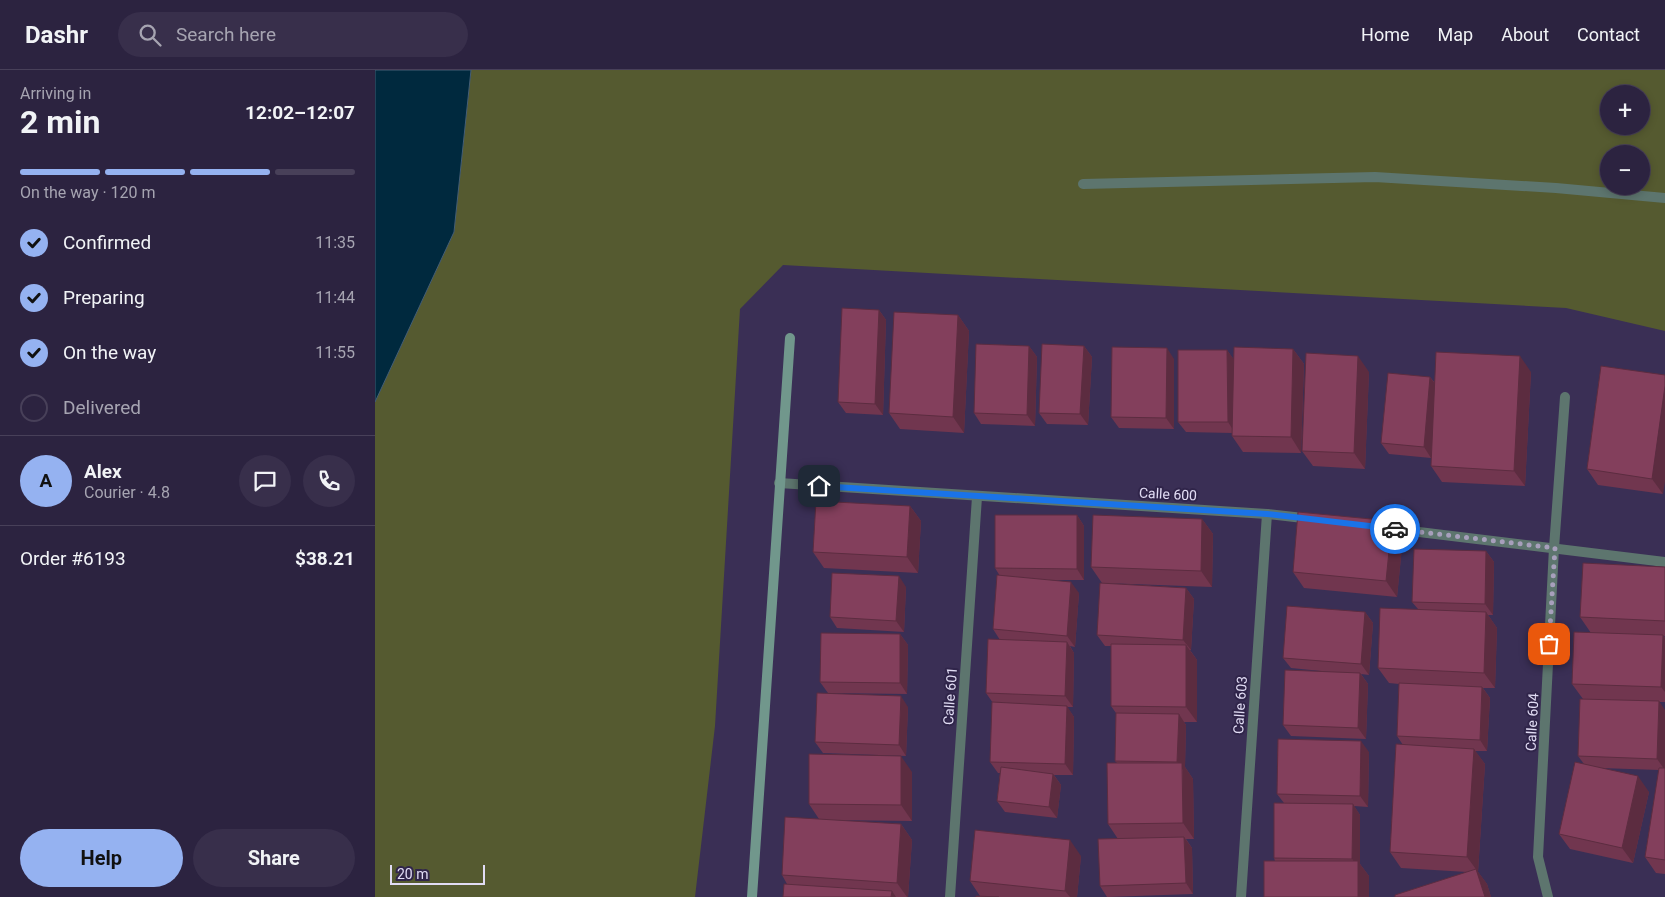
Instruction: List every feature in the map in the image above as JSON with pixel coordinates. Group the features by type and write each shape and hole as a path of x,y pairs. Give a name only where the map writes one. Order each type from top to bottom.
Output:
{"street":[{"path":"1083,184 1375,177 1556,188 1665,198"},
{"path":"752,897 790,338"},
{"name":"Calle 604","path":"1548,897 1538,857 1565,397"},
{"name":"Calle 600","path":"779,483 1267,514 1327,521"},
{"name":"Calle 601","path":"950,897 977,497"},
{"name":"Calle 603","path":"1241,897 1267,514"},
{"path":"1376,527 1665,562"}],"green space":[{"path":"471,70 1665,70 1665,331 1566,308 783,265 740,309 715,726 695,897 375,897 375,402 454,232"}],"water":[{"path":"375,70 471,70 454,232 375,402"}],"building":[{"path":"842,308 879,310 875,404 838,402"},
{"path":"894,312 958,315 953,417 889,413"},
{"path":"976,344 1029,346 1027,415 974,413"},
{"path":"1042,344 1084,346 1080,414 1039,413"},
{"path":"1112,347 1167,348 1166,418 1111,417"},
{"path":"1234,347 1293,349 1291,437 1232,436"},
{"path":"1178,350 1227,350 1228,422 1178,422"},
{"path":"1436,352 1520,356 1514,471 1431,466"},
{"path":"1306,353 1358,356 1354,453 1302,451"},
{"path":"1601,366 1665,375 1652,479 1587,469"},
{"path":"1388,373 1430,377 1424,447 1381,443"},
{"path":"816,501 910,506 907,557 813,552"},
{"path":"1298,512 1392,521 1386,581 1293,572"},
{"path":"995,515 1077,515 1077,569 995,568"},
{"path":"1093,515 1202,519 1201,571 1091,567"},
{"path":"1414,549 1486,551 1485,604 1412,602"},
{"path":"1583,563 1665,567 1665,621 1580,617"},
{"path":"832,573 899,576 896,621 830,617"},
{"path":"997,575 1071,582 1067,636 993,629"},
{"path":"1100,583 1186,588 1183,640 1097,635"},
{"path":"1287,606 1365,612 1361,664 1283,658"},
{"path":"1380,608 1486,612 1484,673 1378,668"},
{"path":"1574,632 1663,635 1661,687 1572,684"},
{"path":"821,633 900,634 900,683 820,682"},
{"path":"988,639 1067,642 1065,696 986,693"},
{"path":"1111,644 1186,645 1186,707 1111,706"},
{"path":"1285,670 1360,673 1358,728 1283,725"},
{"path":"1399,683 1482,687 1480,740 1397,736"},
{"path":"817,693 901,696 899,745 815,742"},
{"path":"1580,699 1659,701 1657,759 1578,756"},
{"path":"992,702 1067,706 1065,764 990,762"},
{"path":"1116,713 1179,714 1177,762 1115,761"},
{"path":"1278,739 1361,741 1360,796 1277,794"},
{"path":"1396,744 1474,749 1467,857 1390,852"},
{"path":"809,754 901,756 901,805 809,804"},
{"path":"1575,762 1638,776 1622,848 1559,834"},
{"path":"1107,763 1182,763 1183,823 1108,824"},
{"path":"1001,767 1053,774 1049,807 997,801"},
{"path":"1659,768 1665,768 1665,860 1645,857"},
{"path":"1274,803 1353,804 1352,859 1274,858"},
{"path":"785,817 901,824 897,883 782,875"},
{"path":"975,830 1070,840 1065,891 970,881"},
{"path":"1184,837 1186,883 1100,886 1098,839"},
{"path":"1264,861 1358,861 1358,897 1264,897"},
{"path":"1476,869 1485,897 1395,897 1395,895"},
{"path":"784,884 892,891 891,897 783,897"}],"way so far":[{"path":"1395,529 1555,548 1549,644"}],"route":[{"path":"819,486 1267,514 1395,529"}]}
